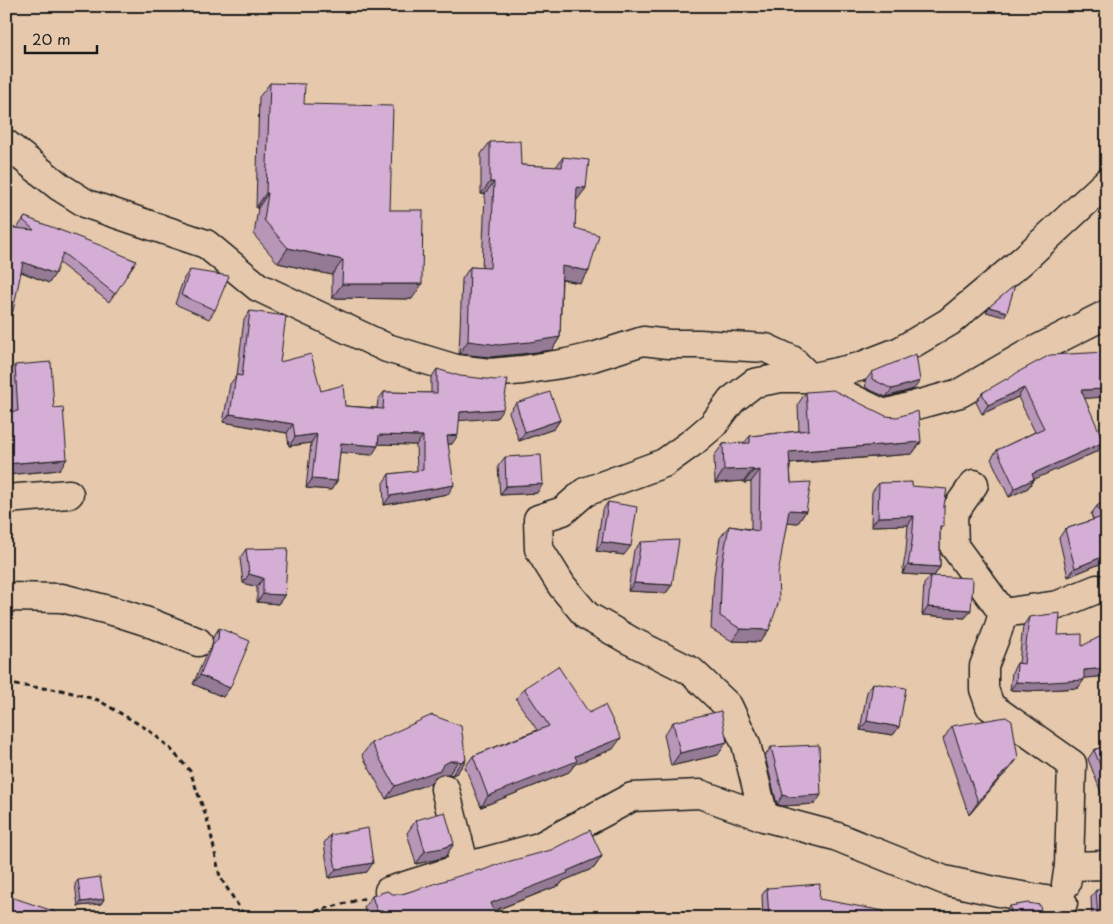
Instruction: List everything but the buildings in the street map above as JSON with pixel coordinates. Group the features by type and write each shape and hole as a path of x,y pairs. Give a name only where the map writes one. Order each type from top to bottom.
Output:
{"street":[{"path":"6,144 60,187 87,204 206,244 258,287 387,348 456,369 490,373 523,370 576,362 643,341 669,344 766,348 792,360 810,378 884,414 960,393 1026,355 1107,314"},
{"path":"764,817 746,744 728,706 691,671 586,616 562,586 539,549 538,519 563,511 584,492 664,463 694,442 713,425 732,400 754,383 781,378 810,378 859,366 900,351 949,322 1023,260 1107,182"},
{"path":"974,484 952,514 954,546 1003,613"},
{"path":"6,499 69,494"},
{"path":"1003,613 1058,605 1097,589"},
{"path":"6,597 62,598 148,622 198,642"},
{"path":"389,891 539,846 632,797 700,794 764,817 835,836 944,880 999,892 1058,911 1069,866 1072,764 990,706 984,689 984,666 1003,613"},
{"path":"445,789 465,867"},
{"path":"1069,866 1107,865"}],"path":[{"path":"6,684 61,690 98,700 147,728 168,746 190,771 209,825 220,877 244,915 248,918"},
{"path":"299,918 389,891"}]}
